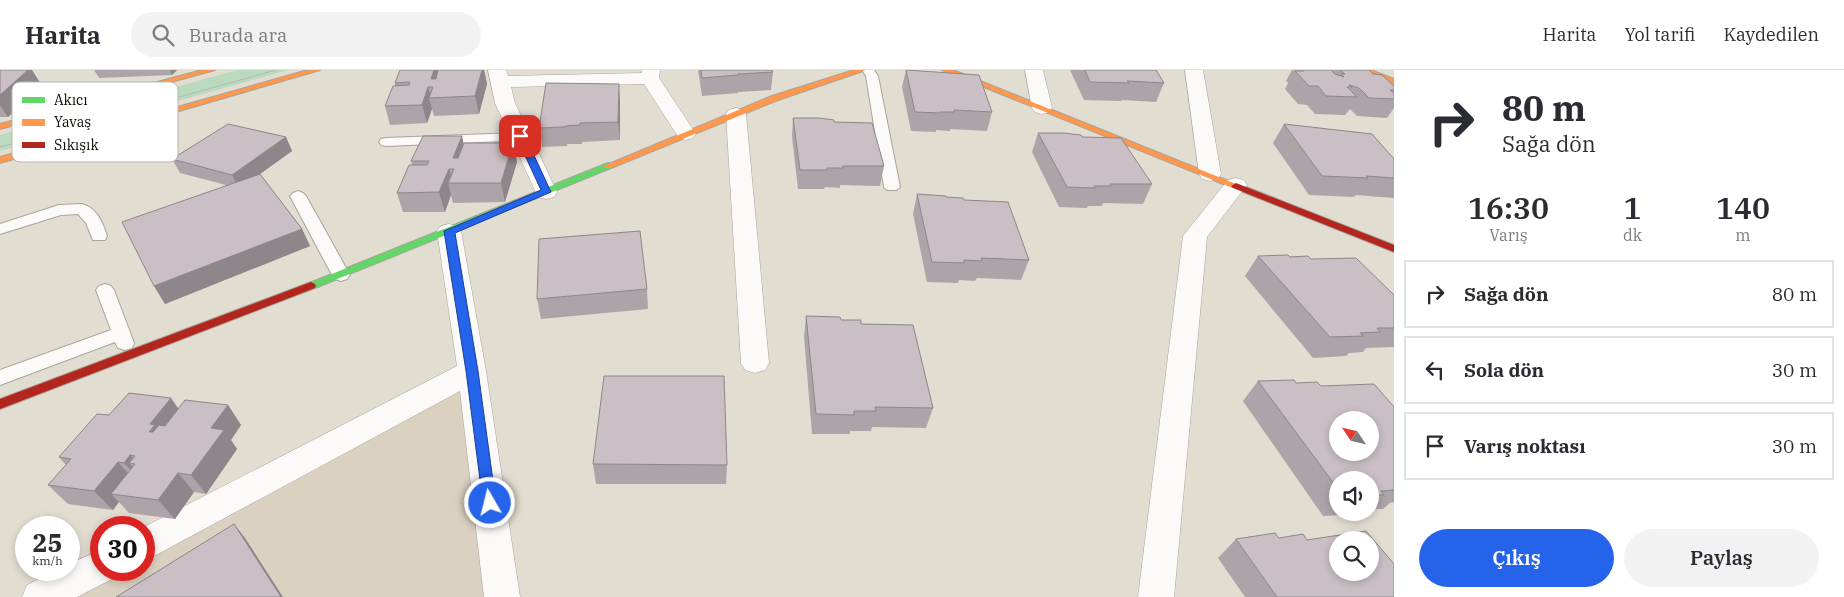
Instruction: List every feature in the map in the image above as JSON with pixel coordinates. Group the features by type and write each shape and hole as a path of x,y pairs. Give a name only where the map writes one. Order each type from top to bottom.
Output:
{"street":[{"path":"167,82 211,70"},
{"path":"178,109 316,70"},
{"path":"0,404 341,275 736,114 801,89 862,70"},
{"path":"946,70 1223,179 1394,249"},
{"path":"1034,70 1042,108"},
{"path":"1156,597 1195,236 1223,179 1194,70"},
{"path":"1365,70 1394,82"},
{"path":"546,192 505,103 499,76 650,74 686,134"},
{"path":"736,114 755,363"},
{"path":"449,231 472,371 502,597"},
{"path":"155,538 472,371"},
{"path":"40,597 90,572"}],"lane":[{"path":"868,70 872,76 892,187"},
{"path":"386,142 520,136"},
{"path":"298,196 341,275"},
{"path":"0,229 59,210 82,209 94,221 99,236"},
{"path":"105,290 129,355"},
{"path":"0,378 121,333"}],"shaded area":[{"path":"472,371 502,597 33,597 64,581 80,581 80,573 90,568 90,581 155,581 155,534"}],"green space":[{"path":"238,70 288,70 178,101 178,86"},
{"path":"12,132 12,148 0,151 0,135"}],"building":[{"path":"0,70 28,70 15,82 12,82 12,84 0,95"},
{"path":"400,70 434,70 431,79 436,79 438,70 482,70 475,96 429,98 433,87 428,87 422,105 385,106 393,86 409,85 410,82 395,83"},
{"path":"701,70 772,70 773,72 702,78"},
{"path":"906,70 979,75 992,112 954,110 954,112 940,113 915,112"},
{"path":"1085,70 1156,70 1164,83 1090,82"},
{"path":"1331,70 1335,74 1344,77 1341,74 1345,74 1340,70 1369,70 1373,74 1382,75 1394,86 1394,90 1390,90 1394,93 1394,99 1369,98 1359,88 1349,85 1352,87 1347,87 1357,97 1326,96 1318,86 1309,86 1295,71"},
{"path":"546,83 619,84 618,122 580,123 580,125 564,127 539,128"},
{"path":"793,118 819,118 834,120 834,122 872,123 884,166 843,166 843,168 827,168 827,170 800,170"},
{"path":"228,124 286,137 232,175 178,161 178,155"},
{"path":"1284,124 1372,134 1394,159 1394,178 1322,176"},
{"path":"1038,133 1064,133 1081,135 1082,137 1121,138 1152,184 1110,184 1111,186 1094,186 1095,188 1067,187"},
{"path":"423,136 462,136 453,158 458,158 464,143 513,143 501,183 448,183 454,169 449,169 439,192 397,193 409,165 427,165 429,161 411,161"},
{"path":"260,174 302,229 154,286 122,222"},
{"path":"917,194 963,198 964,200 1008,202 1029,260 981,258 982,261 964,260 964,263 932,262"},
{"path":"640,231 647,289 537,299 539,239"},
{"path":"1288,255 1290,257 1308,256 1311,259 1356,258 1394,295 1394,328 1377,328 1380,332 1360,333 1363,336 1330,337 1258,256"},
{"path":"806,316 861,320 861,324 913,325 933,408 875,407 876,411 854,411 854,415 816,414"},
{"path":"604,376 724,376 727,465 593,464"},
{"path":"1294,380 1296,383 1317,382 1321,386 1374,384 1394,407 1394,490 1381,491 1384,495 1379,495 1379,471 1329,471 1329,477 1258,381"},
{"path":"129,393 171,398 150,424 155,425 149,432 153,432 159,425 165,426 185,400 228,405 211,428 224,430 191,475 178,473 158,500 111,494 135,464 129,463 135,456 130,455 124,463 118,462 94,491 48,485 71,459 59,457 97,414 109,415"},
{"path":"234,524 281,597 116,597 142,581 155,581 155,573"},
{"path":"1275,533 1279,538 1303,534 1307,540 1329,537 1329,581 1379,581 1379,546 1394,564 1394,597 1277,597 1236,539"}],"tram line":[{"path":"178,97 276,70"},
{"path":"0,147 12,144"}],"traffic: fast":[{"path":"311,286 608,166"}],"traffic: slow":[{"path":"167,82 211,70"},
{"path":"178,109 316,70"},
{"path":"608,166 775,98 862,70"},
{"path":"946,70 1236,186"},
{"path":"1365,70 1394,82"},
{"path":"0,127 12,124"},
{"path":"0,160 12,157"}],"traffic: jam":[{"path":"1236,186 1394,249"},
{"path":"0,404 311,286"}],"route":[{"path":"490,503 472,371 449,231 546,192 520,136"}]}
